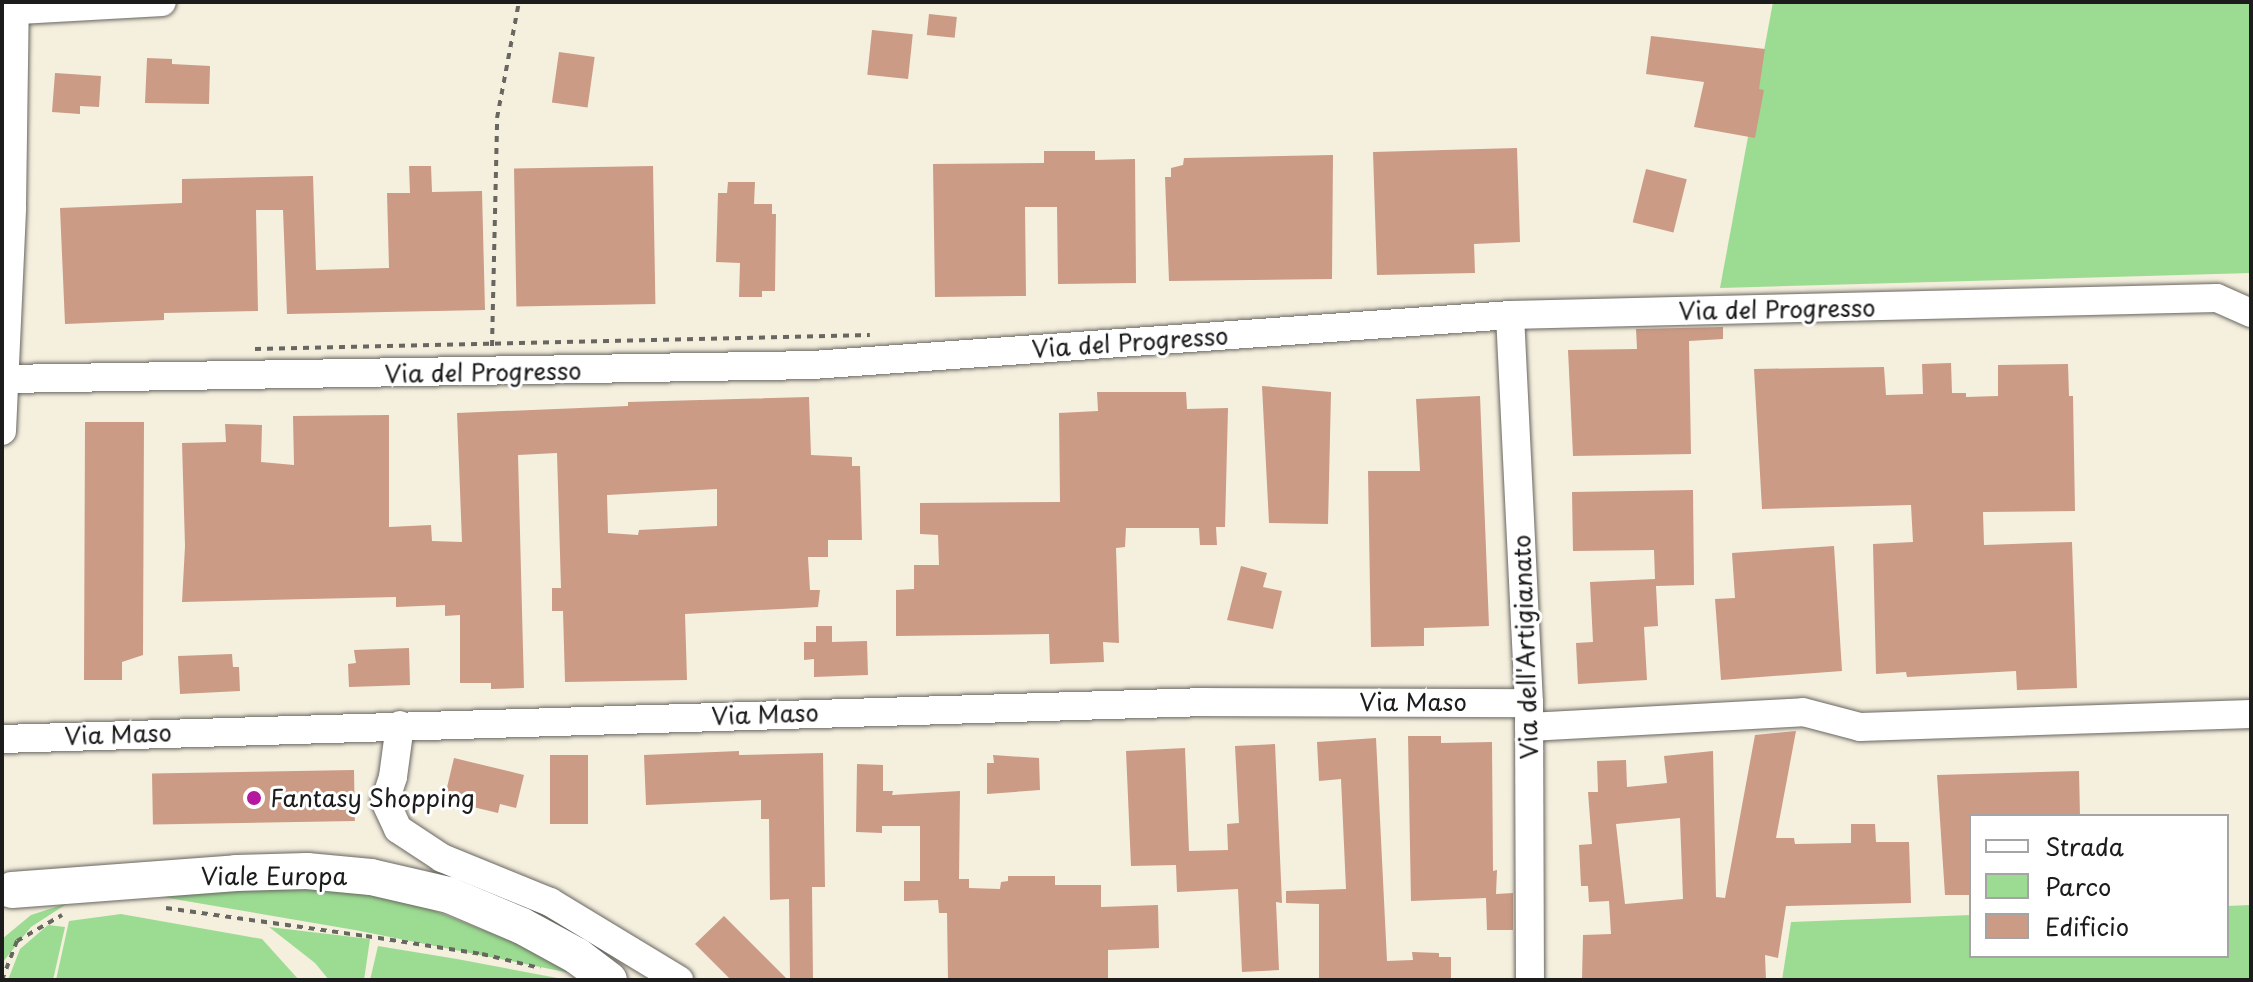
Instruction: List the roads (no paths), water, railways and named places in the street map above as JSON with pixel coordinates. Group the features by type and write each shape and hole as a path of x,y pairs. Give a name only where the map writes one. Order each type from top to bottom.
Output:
{"main road":[{"name":"Viale Europa","path":"5,895 236,873 307,871 371,877 449,895 508,920 577,956 609,980"}],"street":[{"path":"2,431 10,7 162,2"},
{"name":"Via del Progresso","path":"4,395 491,373 813,365 1510,315 2217,298 2251,313"},
{"name":"Via dell'Artigianato","path":"1510,315 1529,715 1530,980"},
{"name":"Via Maso","path":"2,739 1205,702 1529,715"},
{"path":"1529,715 1803,712 1860,727 2251,714"},
{"path":"400,725 393,777 385,801 398,829 442,858 550,902 623,943 679,980"}],"place":[{"name":"Fantasy Shopping","path":"254,798"}]}
